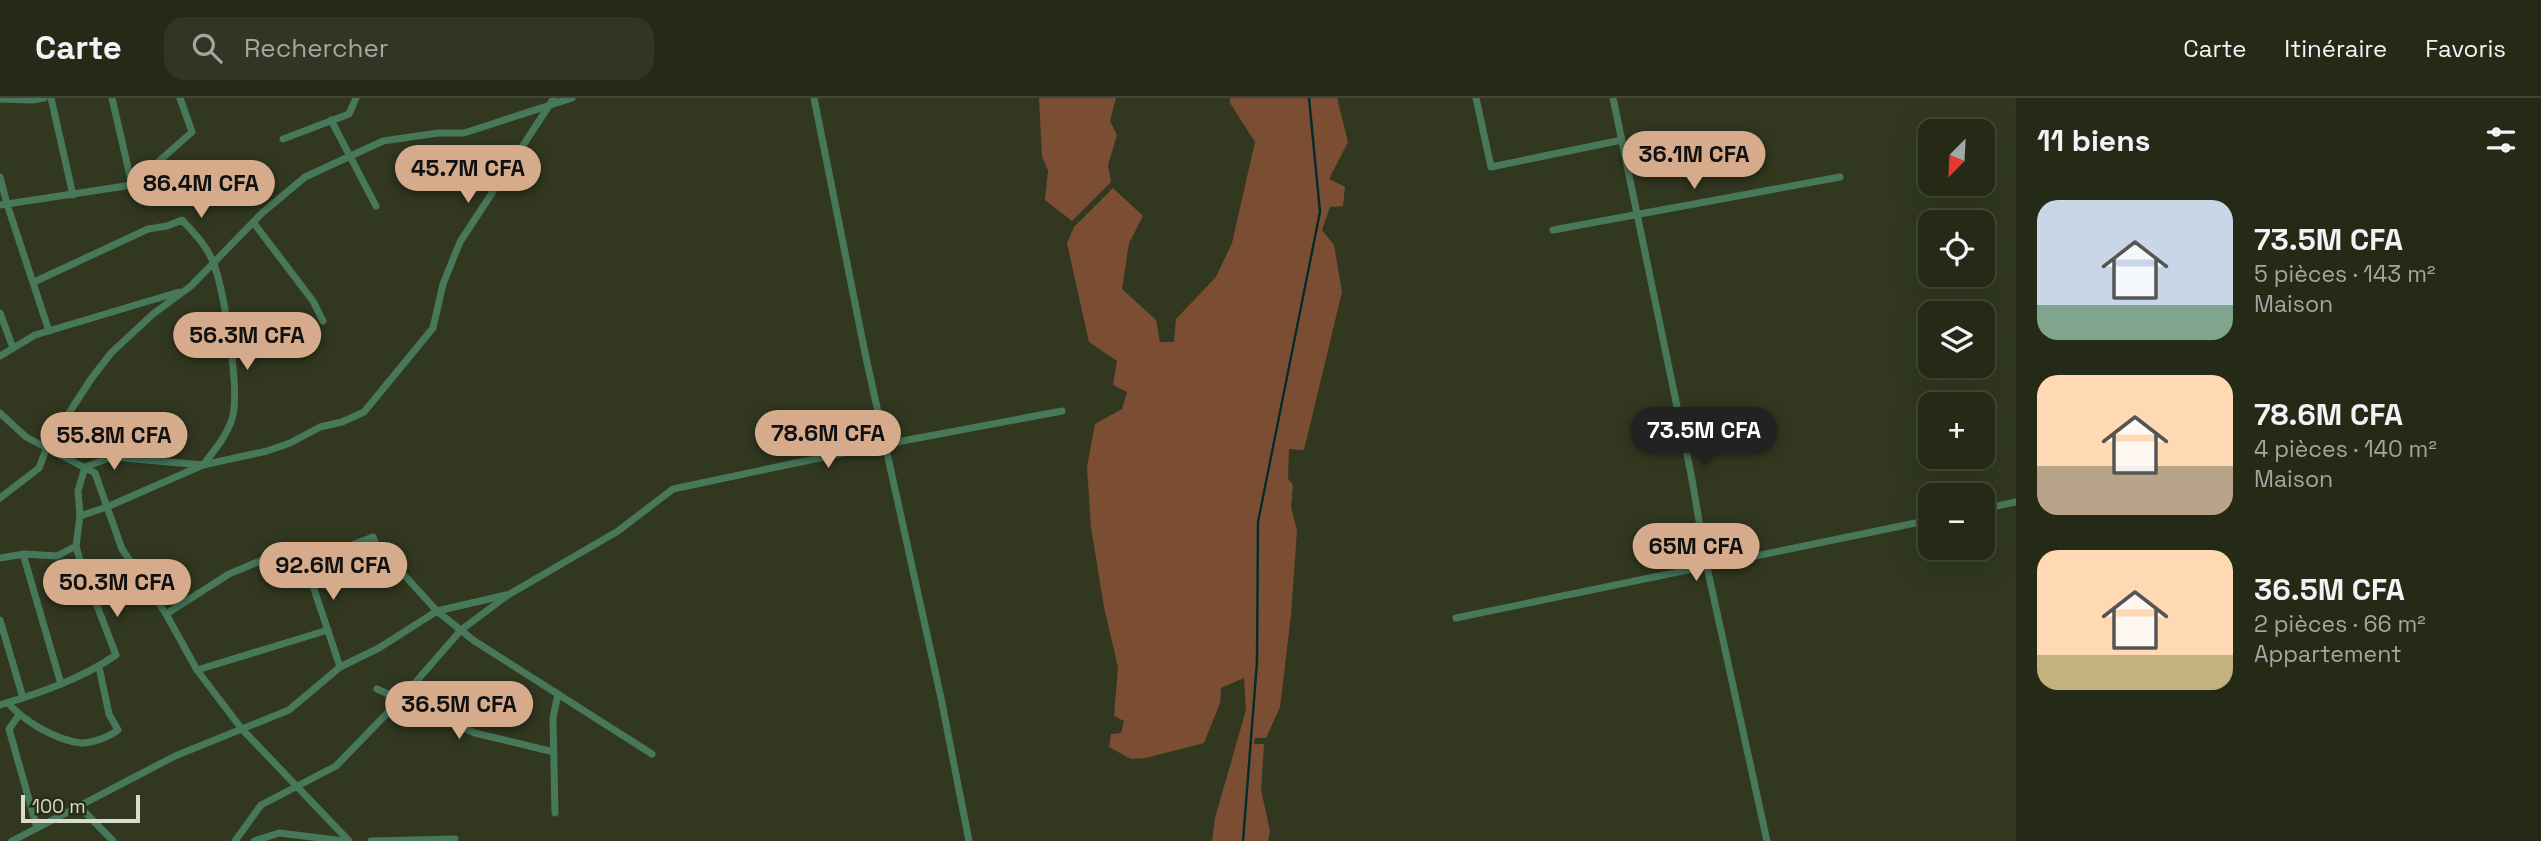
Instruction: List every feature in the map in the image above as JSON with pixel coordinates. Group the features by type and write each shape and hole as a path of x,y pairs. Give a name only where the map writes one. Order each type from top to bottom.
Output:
{"street":[{"path":"0,99 44,98"},
{"path":"51,98 73,195"},
{"path":"112,98 132,185"},
{"path":"3,205 132,185 192,132 180,98"},
{"path":"283,139 349,114 356,98"},
{"path":"80,516 203,465 290,443 305,433 356,416 375,401 433,328 443,284 460,242 554,98"},
{"path":"0,498 38,468 47,447 111,353 147,319 214,264 253,222 305,177 383,141 464,132 572,98"},
{"path":"814,98 862,340 941,698 969,841"},
{"path":"1476,98 1491,167 1622,140"},
{"path":"1613,98 1691,474 1707,567 1767,841"},
{"path":"331,120 376,206"},
{"path":"0,177 3,205 49,331"},
{"path":"1553,230 1840,177"},
{"path":"33,282 148,229 182,220 202,241 214,264 230,336 235,407 223,439 203,465"},
{"path":"253,222 313,301 323,321"},
{"path":"0,356 35,335 186,289"},
{"path":"0,313 13,348"},
{"path":"235,841 261,805 336,766 401,699 461,630 508,595 618,531 673,489 886,444 1062,411"},
{"path":"2,418 26,437 95,473 122,549 166,614 197,670 241,728 347,841"},
{"path":"85,467 111,457 203,465"},
{"path":"4,704 61,684 99,667 116,655 76,546 80,516 78,491 85,467"},
{"path":"1995,506 2016,502"},
{"path":"1456,618 1918,523"},
{"path":"166,614 251,563 300,547 336,551 373,537 383,563 406,577 437,611 473,640 652,754"},
{"path":"0,558 23,554 57,556 76,546"},
{"path":"300,547 340,667"},
{"path":"23,554 61,684"},
{"path":"12,841 175,756 289,710 340,667 379,649 437,611 508,595"},
{"path":"0,620 23,698"},
{"path":"197,670 328,630"},
{"path":"4,704 65,739 81,743 111,735 118,730 109,714 99,667"},
{"path":"377,689 475,733 554,752"},
{"path":"555,813 553,718 558,694"},
{"path":"19,715 9,729 37,828"},
{"path":"79,806 113,841"},
{"path":"254,841 279,833 347,841"},
{"path":"371,841 455,839"}],"shaded area":[{"path":"1039,98 1116,98 1110,121 1117,135 1108,165 1111,182 1072,221 1045,200 1048,171 1042,156"},
{"path":"1230,98 1337,98 1348,142 1329,179 1345,187 1343,206 1330,207 1322,230 1334,245 1342,292 1304,450 1289,449 1288,479 1293,485 1291,507 1297,531 1291,615 1280,707 1266,738 1255,738 1254,744 1264,744 1261,790 1270,831 1268,841 1212,841 1215,818 1246,710 1244,678 1221,688 1220,703 1204,743 1146,758 1131,759 1109,747 1111,734 1121,733 1124,721 1114,716 1118,667 1104,607 1091,527 1087,467 1095,424 1122,409 1127,392 1113,385 1117,361 1089,342 1067,243 1074,227 1113,188 1143,216 1129,243 1122,289 1156,320 1160,342 1174,342 1176,319 1216,277 1232,243 1255,142 1230,103"}],"waterway":[{"path":"1243,841 1257,662 1258,522 1320,212 1309,98"}]}
